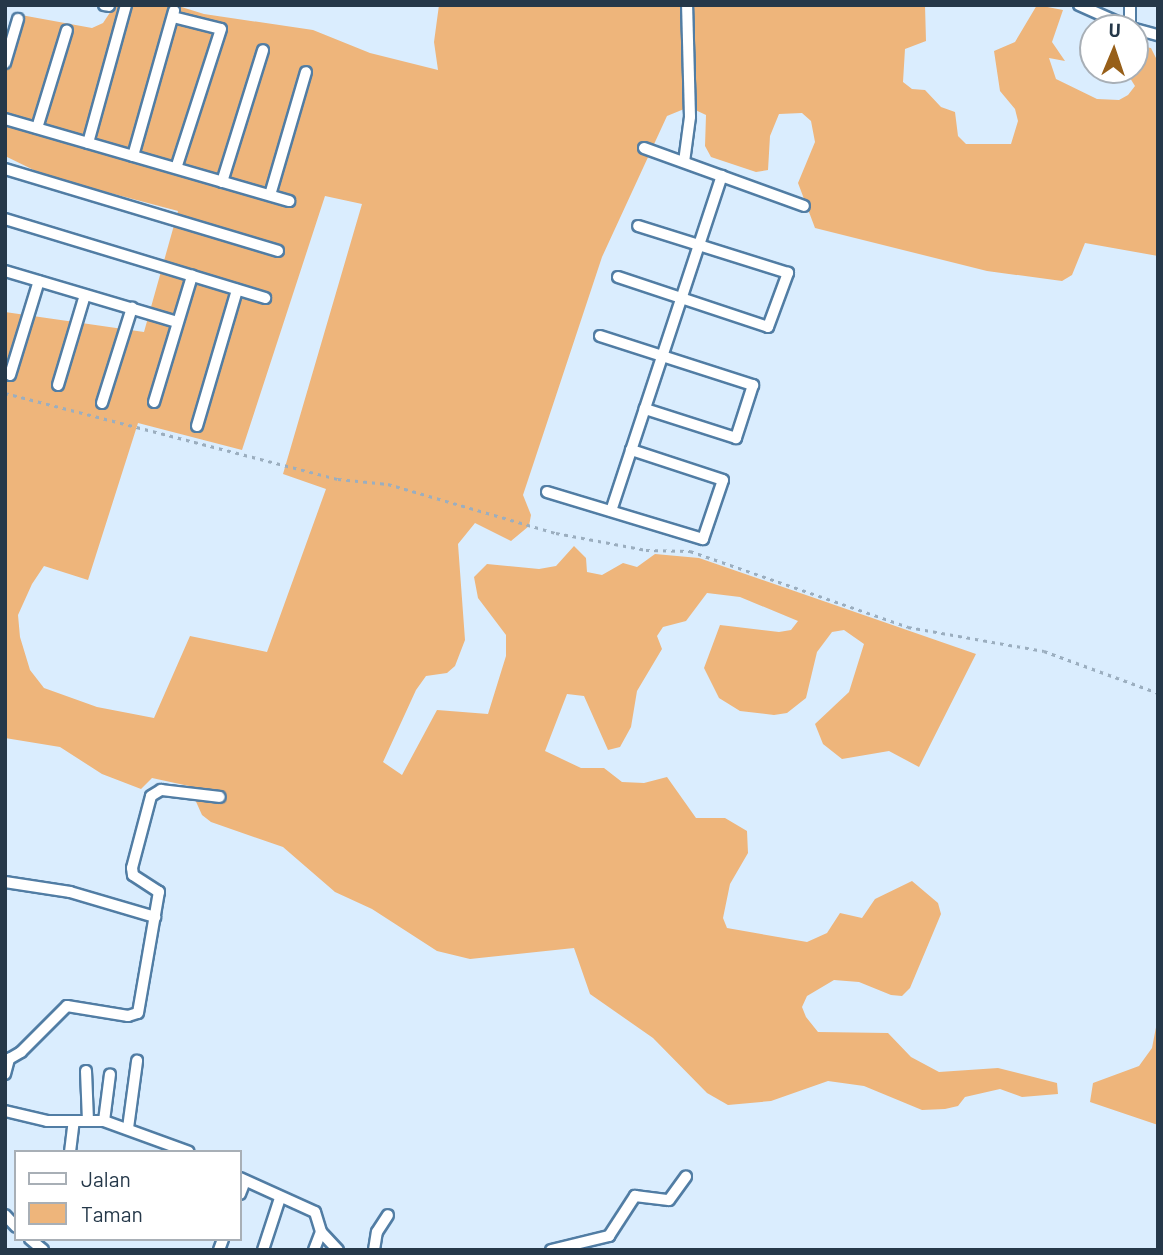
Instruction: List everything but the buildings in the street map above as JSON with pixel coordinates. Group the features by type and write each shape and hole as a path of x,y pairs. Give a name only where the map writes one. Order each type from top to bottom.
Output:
{"street":[{"path":"88,143 125,5"},
{"path":"684,162 690,117 687,5"},
{"path":"1079,5 1100,14"},
{"path":"133,156 173,14 220,29 176,168"},
{"path":"5,64 18,19"},
{"path":"37,128 67,30"},
{"path":"222,182 263,50"},
{"path":"270,195 306,72"},
{"path":"5,119 289,201"},
{"path":"644,148 804,206"},
{"path":"5,169 278,251"},
{"path":"611,511 722,176"},
{"path":"5,219 264,298"},
{"path":"618,277 768,327 788,273 638,226"},
{"path":"5,271 177,322"},
{"path":"154,402 192,276"},
{"path":"10,375 39,281"},
{"path":"197,426 237,290"},
{"path":"58,384 85,295"},
{"path":"102,403 132,308"},
{"path":"600,336 752,385 736,438 645,409"},
{"path":"547,492 703,539 723,480 631,450"},
{"path":"5,1074 9,1059 67,1006 136,1016 155,917 157,888 132,872 150,796 161,790 220,797"},
{"path":"5,882 70,892 155,917"},
{"path":"128,1128 136,1061"},
{"path":"86,1071 89,1121"},
{"path":"104,1121 110,1074"},
{"path":"5,1111 74,1121 104,1121 184,1150"},
{"path":"70,1150 74,1121"},
{"path":"551,1250 609,1236 635,1196 669,1200 686,1177"},
{"path":"242,1180 315,1212 321,1232 338,1250"},
{"path":"263,1250 280,1198"},
{"path":"374,1250 377,1232 388,1215"},
{"path":"314,1250 321,1232"}],"path":[{"path":"5,393 338,479 388,484 556,533 646,550 691,551 908,627 1044,651 1158,692"}],"green space":[{"path":"115,5 175,5 204,14 313,30 370,53 438,70 434,42 439,5 925,5 926,41 905,49 903,82 912,89 925,90 941,107 955,112 958,136 966,144 1011,144 1018,121 1015,109 1000,91 994,51 1015,42 1037,5 1063,10 1052,42 1065,61 1049,58 1056,79 1097,99 1119,100 1128,95 1134,84 1149,84 1151,48 1158,62 1158,256 1085,243 1072,275 1062,281 987,271 815,228 798,183 815,142 811,121 802,113 779,114 770,136 768,170 756,172 711,157 705,146 706,115 689,107 667,116 602,257 523,495 531,515 529,526 511,541 475,523 458,544 465,640 455,666 447,673 426,676 416,690 383,762 402,775 437,710 488,714 506,656 506,635 478,598 474,577 487,564 539,569 556,566 574,546 586,558 587,572 602,575 623,563 637,567 655,554 699,558 976,654 919,767 889,751 842,759 823,744 815,724 849,692 864,644 844,630 832,632 817,652 806,698 787,713 774,715 740,711 719,698 704,668 720,625 779,632 791,630 798,621 740,597 707,593 686,621 663,627 657,636 662,649 637,691 631,727 620,747 608,750 584,696 567,694 545,751 581,768 604,768 622,782 644,783 667,777 696,818 725,818 747,831 748,853 730,884 723,918 727,928 807,942 827,933 840,913 862,918 875,899 912,881 938,903 941,914 910,988 902,996 891,995 859,982 834,980 807,996 802,1007 806,1017 818,1032 888,1033 911,1057 939,1072 998,1068 1057,1083 1058,1094 1022,1097 1000,1089 965,1097 958,1106 922,1110 864,1086 828,1081 771,1101 728,1105 707,1093 653,1038 590,994 574,948 470,959 437,951 372,909 335,892 283,847 211,822 202,815 189,786 152,778 141,789 102,774 60,747 5,738 5,312 144,332 178,211 46,176 5,156 5,57 21,15 92,28 103,23","holes":["325,196 362,204 283,474 326,489 267,652 190,636 154,718 97,707 44,688 30,670 20,637 18,615 32,584 44,566 88,580 138,423 242,450"]},
{"path":"1158,1017 1158,1125 1090,1102 1093,1083 1139,1066 1152,1048"}]}
